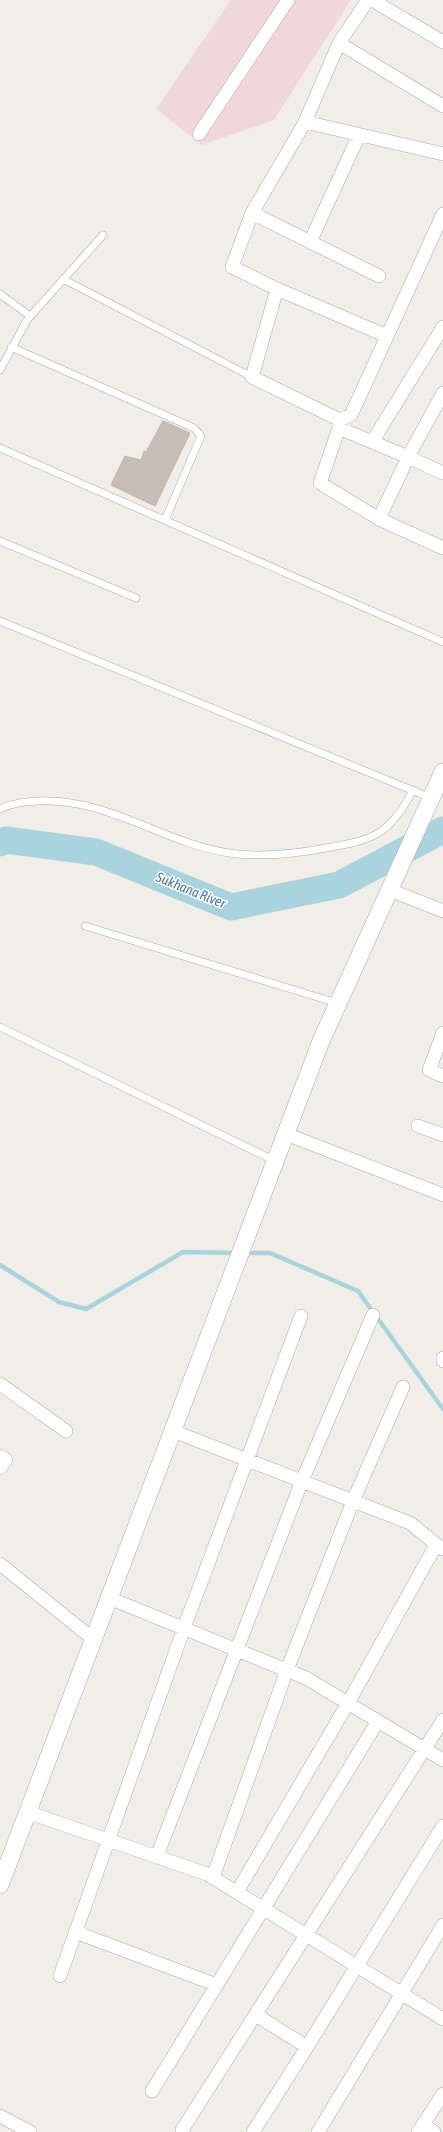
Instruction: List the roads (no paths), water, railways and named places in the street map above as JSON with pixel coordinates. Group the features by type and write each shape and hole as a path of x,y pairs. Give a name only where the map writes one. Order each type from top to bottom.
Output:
{"street":[{"path":"199,134 288,0"},
{"path":"368,0 340,43 305,122 252,213 232,267 277,289 387,336"},
{"path":"372,0 443,42"},
{"path":"340,43 443,106"},
{"path":"305,122 443,154"},
{"path":"310,242 360,135"},
{"path":"252,213 379,276"},
{"path":"443,214 351,415 340,424 320,483 379,519 443,548"},
{"path":"277,289 252,377 372,442 443,473"},
{"path":"372,442 443,327"},
{"path":"379,519 408,458 443,394"},
{"path":"0,1885 321,1041 443,772"},
{"path":"390,890 443,911"},
{"path":"443,1033 429,1070 443,1076"},
{"path":"418,1126 443,1135"},
{"path":"286,1134 443,1195"},
{"path":"157,1856 302,1482 373,1315"},
{"path":"60,1976 184,1628 301,1316"},
{"path":"0,1384 66,1431"},
{"path":"213,1877 287,1670 353,1501 403,1387"},
{"path":"173,1431 410,1524 439,1547 238,1892"},
{"path":"0,1456 6,1460 0,1468"},
{"path":"2,1569 93,1639"},
{"path":"109,1598 306,1678 443,1760"},
{"path":"182,2130 443,1720"},
{"path":"152,2091 378,1721"},
{"path":"27,1812 109,1839 213,1877 443,2019"},
{"path":"252,2132 358,1967 443,1826"},
{"path":"318,2132 443,1925"},
{"path":"75,1932 217,1985"},
{"path":"256,2015 307,2047"},
{"path":"434,2132 420,2128 443,2094"},
{"path":"0,2116 30,2132"}],"lane":[{"path":"0,370 11,347 30,316 103,235"},
{"path":"63,279 252,377"},
{"path":"0,294 30,316"},
{"path":"11,347 194,428 200,433 201,436 165,520"},
{"path":"0,448 443,642"},
{"path":"0,541 136,598"},
{"path":"0,621 431,798"},
{"path":"0,810 25,802 48,801 73,803 94,807 138,822 195,845 229,853 254,856 292,854 355,843 378,834 386,829 398,816 413,790"},
{"path":"85,926 338,1004"},
{"path":"0,1027 276,1162"}],"waterway":[{"name":"Sukhana River","path":"0,843 6,840 96,852 231,907 339,885 443,830"},
{"path":"0,1265 59,1302 86,1309 183,1252 237,1253"},
{"path":"245,1253 270,1253 358,1291 443,1409"}]}
